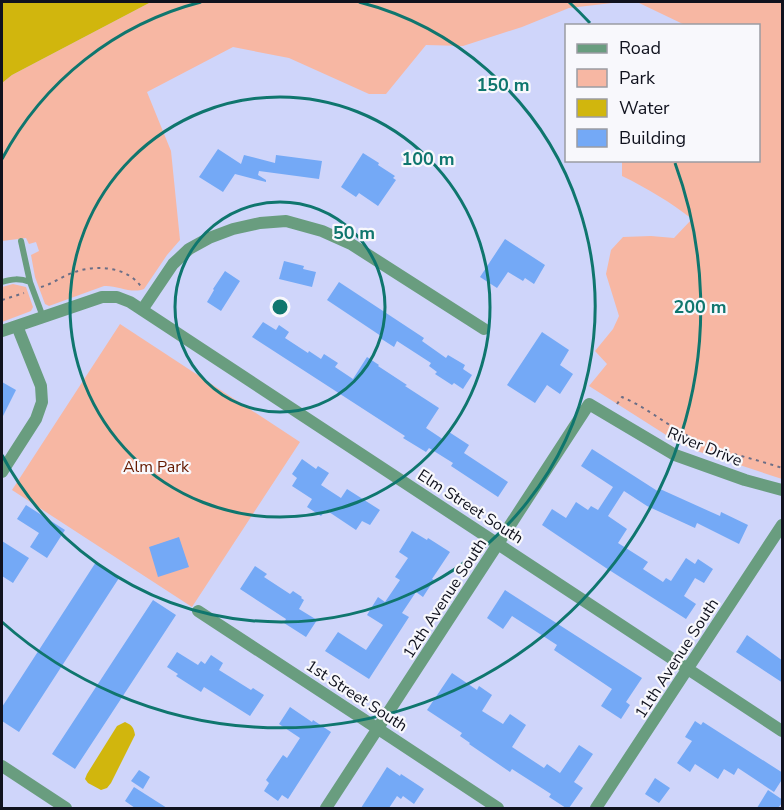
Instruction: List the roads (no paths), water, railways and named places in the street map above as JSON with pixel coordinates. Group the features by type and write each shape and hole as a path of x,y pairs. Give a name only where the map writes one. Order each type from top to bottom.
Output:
{"street":[{"path":"142,310 172,264 189,249 233,229 260,223 286,221 322,231 351,244 484,329"},
{"name":"Elm Street South","path":"2,331 102,297 117,297 130,302 783,731"},
{"path":"2,472 36,419 42,402 41,386 17,326"},
{"name":"12th Avenue South","path":"326,808 589,404"},
{"name":"River Drive","path":"589,404 675,455 745,480 783,490"},
{"name":"11th Avenue South","path":"596,808 783,525"},
{"name":"1st Street South","path":"198,611 498,808"},
{"path":"2,766 48,804 66,808"}],"lane":[{"path":"21,241 30,282 43,318"},
{"path":"2,282 22,279 30,282"}],"water":[{"path":"2,2 151,2 12,75 2,83"},
{"path":"125,722 132,727 135,735 111,783 107,788 101,790 85,779 117,726"}],"park label":[{"name":"Alm Park","path":"156,466"}]}
